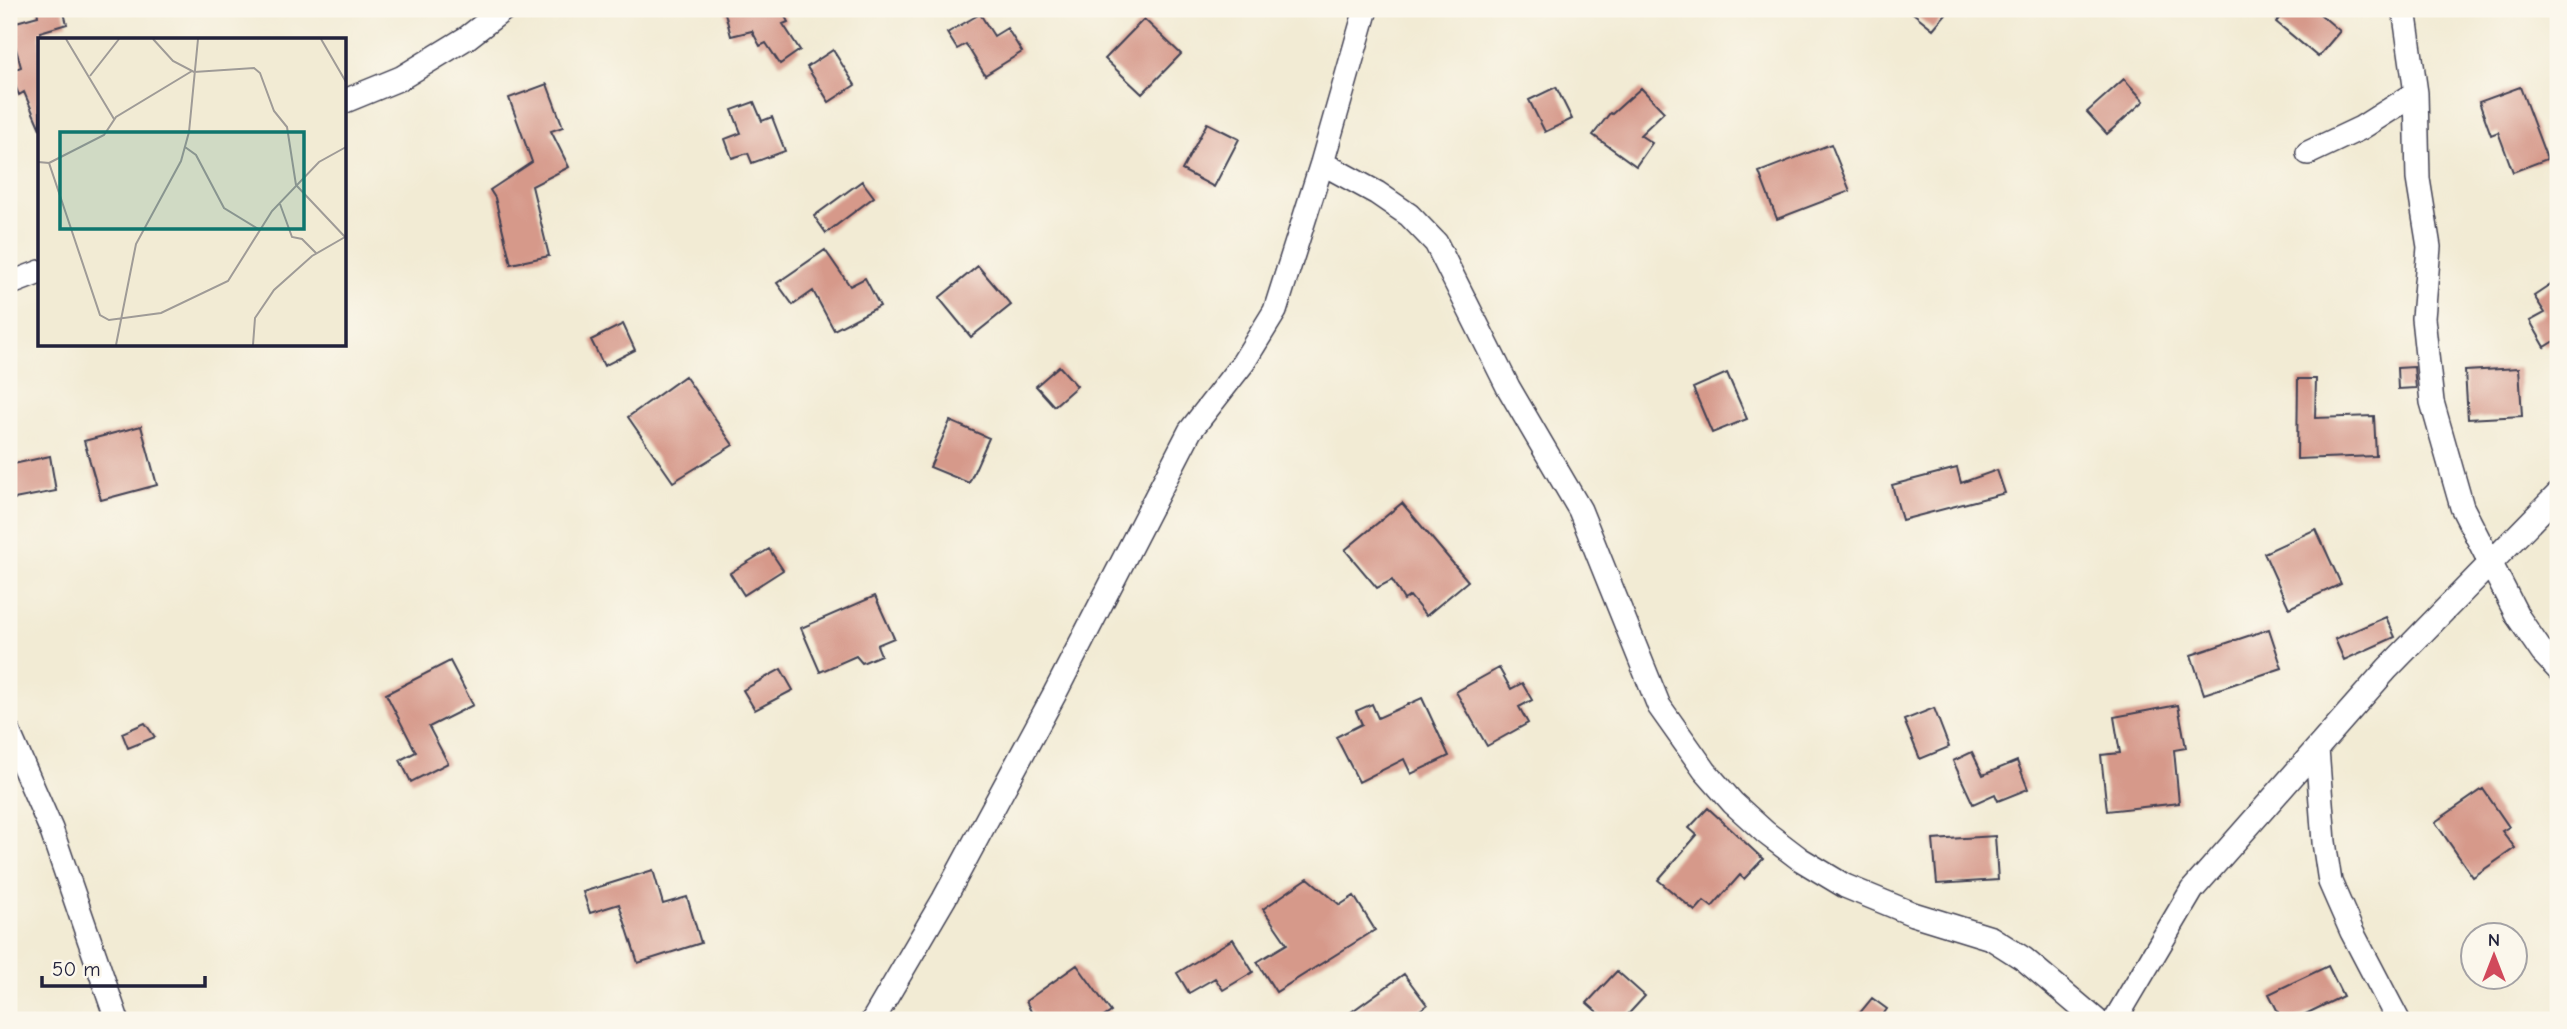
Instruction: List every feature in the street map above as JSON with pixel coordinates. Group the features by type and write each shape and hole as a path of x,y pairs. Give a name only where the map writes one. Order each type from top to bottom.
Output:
{"street":[{"path":"346,101 401,78 468,37 504,9"},
{"path":"873,1020 944,899 1054,695 1189,431 1243,363 1275,312 1322,163 1366,9"},
{"path":"2404,9 2416,93 2418,179 2428,247 2423,318 2432,402 2462,507 2490,564 2530,634 2558,669"},
{"path":"2308,153 2361,128 2416,93"},
{"path":"1322,163 1377,193 1409,215 1436,243 1503,378 1580,510 1600,553 1613,593 1659,706 1705,771 1733,803 1800,859 1845,886 1913,914 1991,938 2024,959 2096,1020"},
{"path":"9,284 38,273"},
{"path":"2115,1020 2192,890 2387,668 2558,494"},
{"path":"9,733 51,829 117,1020"},
{"path":"2317,749 2330,882 2352,932 2398,1020"}],"building":[{"path":"37,9 63,9 67,24 40,32 38,38 38,124 24,92 19,95 9,72 21,67 9,24 38,16"},
{"path":"724,9 781,9 788,22 783,24 800,50 780,64 766,43 760,46 752,31 731,36"},
{"path":"1908,9 1950,9 1933,29"},
{"path":"2287,9 2314,9 2340,31 2318,57 2276,22"},
{"path":"980,14 994,36 1007,28 1022,52 985,75 966,44 957,49 947,33"},
{"path":"1144,19 1181,54 1142,94 1105,59"},
{"path":"833,50 855,85 829,102 807,67"},
{"path":"2124,79 2144,101 2107,134 2087,112"},
{"path":"547,84 563,127 551,131 569,167 532,186 549,256 511,264 495,198 490,190 532,162 509,98"},
{"path":"1556,87 1572,119 1545,132 1529,100"},
{"path":"2520,87 2547,159 2513,172 2498,132 2491,135 2479,102"},
{"path":"1641,88 1664,112 1640,135 1652,143 1636,166 1593,135 1610,113"},
{"path":"754,102 762,121 772,117 785,151 752,163 748,153 732,158 725,139 741,133 732,110"},
{"path":"1207,123 1239,139 1214,187 1182,170"},
{"path":"1831,144 1850,191 1777,219 1759,172"},
{"path":"862,181 874,197 826,233 814,216"},
{"path":"825,250 850,286 865,278 880,306 834,330 813,291 793,305 777,283"},
{"path":"978,266 1011,305 971,337 939,298"},
{"path":"2558,280 2558,339 2545,347 2530,321 2545,313 2534,296"},
{"path":"623,324 635,350 604,366 591,340"},
{"path":"1059,366 1077,386 1054,406 1036,386"},
{"path":"2414,367 2416,388 2398,389 2397,368"},
{"path":"2519,368 2522,416 2468,419 2465,371"},
{"path":"1727,373 1747,419 1712,433 1693,388"},
{"path":"685,376 733,445 673,482 628,417"},
{"path":"2298,379 2316,379 2315,418 2374,416 2376,456 2297,459"},
{"path":"950,421 989,438 969,483 930,467"},
{"path":"141,426 157,485 101,500 84,441"},
{"path":"50,456 56,491 9,500 9,465"},
{"path":"1957,468 1961,483 1997,470 2005,493 1902,520 1892,485"},
{"path":"1402,503 1468,581 1426,616 1410,596 1404,600 1392,580 1377,588 1345,550"},
{"path":"2316,529 2341,584 2289,608 2264,553"},
{"path":"769,549 783,570 744,595 730,573"},
{"path":"875,596 894,638 877,645 881,655 862,663 856,656 820,672 801,628"},
{"path":"2386,617 2395,637 2344,660 2335,639"},
{"path":"2269,629 2282,668 2204,694 2191,655"},
{"path":"450,661 473,705 429,727 448,763 411,782 400,760 416,752 386,694"},
{"path":"1499,668 1511,689 1522,683 1532,700 1519,707 1528,723 1487,746 1456,692"},
{"path":"781,669 793,690 755,710 743,690"},
{"path":"1422,698 1449,756 1411,774 1404,759 1359,782 1336,737 1362,724 1356,711 1372,704 1378,718"},
{"path":"2178,705 2186,748 2174,750 2179,803 2107,811 2101,755 2120,753 2114,717"},
{"path":"1934,708 1949,747 1920,759 1904,720"},
{"path":"145,723 155,737 128,748 122,733"},
{"path":"1972,752 1983,775 2017,761 2028,789 1998,801 1995,794 1973,804 1953,761"},
{"path":"2483,789 2509,827 2502,831 2515,848 2473,877 2435,822"},
{"path":"1708,808 1763,859 1744,879 1740,875 1712,907 1704,901 1695,911 1658,880 1697,835 1689,828"},
{"path":"1995,836 1998,880 1937,884 1933,840"},
{"path":"653,870 663,904 687,897 701,943 638,963 619,904 590,913 583,892"},
{"path":"1308,878 1340,905 1354,896 1375,930 1276,992 1257,962 1287,944 1263,909"},
{"path":"1233,939 1253,972 1223,990 1215,978 1189,993 1177,973"},
{"path":"1077,965 1111,1012 1099,1020 1035,1020 1026,1001"},
{"path":"2328,966 2343,996 2293,1020 2282,1020 2269,994"},
{"path":"1617,971 1645,996 1623,1020 1606,1020 1587,1003"},
{"path":"1404,974 1427,1005 1406,1020 1340,1020"},
{"path":"1872,998 1887,1009 1879,1020 1854,1020"}]}
